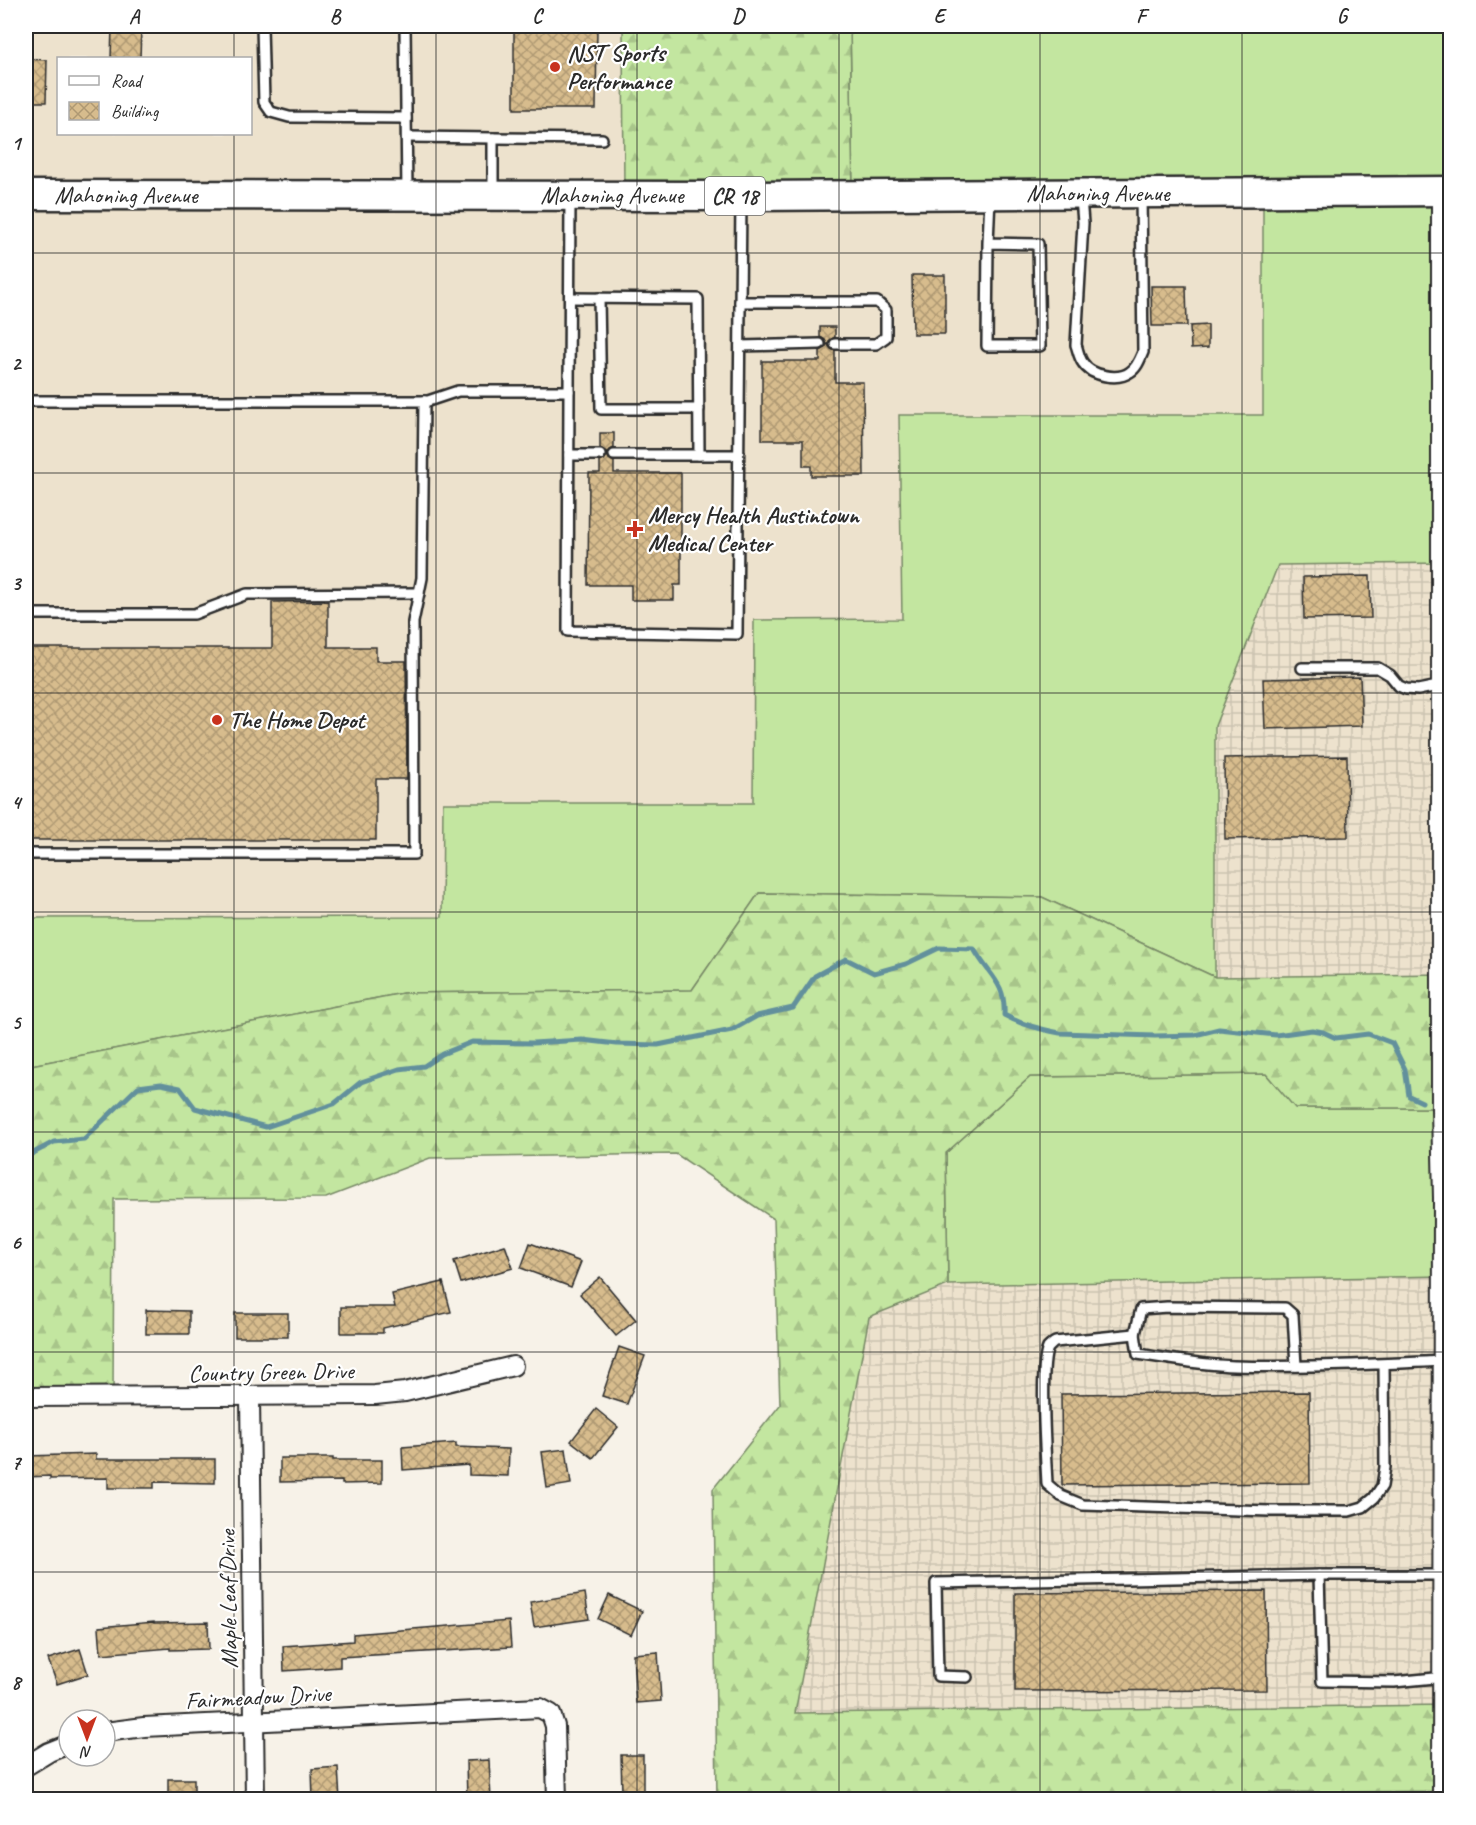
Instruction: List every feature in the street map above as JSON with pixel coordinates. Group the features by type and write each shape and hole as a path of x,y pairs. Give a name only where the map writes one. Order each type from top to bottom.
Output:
{"main road":[{"name":"Mahoning Avenue","path":"26,195 741,196 1448,191"}],"street":[{"path":"1446,1800 1449,1490 1449,1198 1445,1108 1448,974 1448,738 1445,685 1448,191"},
{"name":"Country Green Drive","path":"26,1397 375,1395 405,1392 513,1366"},
{"name":"Maple Leaf Drive","path":"250,1397 255,1800"},
{"name":"Fairmeadow Drive","path":"117,1730 254,1721 540,1708 554,1718 556,1800"},
{"path":"26,1766 57,1749"}],"lane":[{"path":"262,26 264,102 272,112 289,117 406,118"},
{"path":"405,26 407,195"},
{"path":"406,137 602,139"},
{"path":"493,138 493,195"},
{"path":"1080,193 1083,223 1076,345 1083,364 1097,374 1115,377 1130,373 1143,352 1141,193"},
{"path":"988,243 1038,244 1040,346 987,346 988,243 991,194"},
{"path":"570,195 568,632 737,634 741,196"},
{"path":"570,298 698,299 699,455"},
{"path":"599,298 601,409 699,409"},
{"path":"740,302 876,302 886,310 886,337 876,344 835,344"},
{"path":"740,346 820,344"},
{"path":"26,401 424,401 458,392 569,392"},
{"path":"26,854 414,854 413,622 422,578 424,401"},
{"path":"569,455 600,455"},
{"path":"614,455 738,455"},
{"path":"26,615 194,614 247,594 419,593"},
{"path":"1302,668 1378,668 1390,675 1399,686 1406,689 1418,690 1445,685"},
{"path":"1296,1366 1293,1315 1285,1308 1167,1307 1141,1309 1135,1334 1138,1354 1232,1366 1296,1366 1384,1364 1448,1361"},
{"path":"1135,1334 1055,1342 1048,1348 1045,1375 1047,1484 1061,1496 1083,1505 1270,1511 1349,1511 1363,1507 1374,1498 1382,1486 1385,1467 1384,1364"},
{"path":"967,1677 938,1676 936,1583 1319,1575 1447,1575"},
{"path":"1319,1575 1322,1681 1394,1682 1447,1677"}],"shaded area":[{"path":"26,26 623,26 624,195 1450,191 1445,415 899,416 902,619 754,620 753,803 443,803 442,917 26,918"},
{"path":"1445,563 1445,974 1215,977 1215,726 1278,564"},
{"path":"1446,1276 1450,1799 1201,1799 1201,1793 794,1714 869,1317 950,1285"}],"green space":[{"path":"623,26 850,26 853,195 624,195"},
{"path":"850,26 1450,26 1445,563 1278,565 1215,726 1215,977 1042,897 759,893 692,990 403,993 26,1066 26,918 442,917 443,803 753,803 754,620 902,619 899,415 1263,415 1263,192 853,195"},
{"path":"759,893 1042,897 1215,977 1445,974 1444,1108 1295,1108 1266,1074 1030,1077 946,1153 948,1285 869,1317 795,1713 1447,1705 1447,1791 1202,1793 1201,1800 717,1799 713,1489 780,1405 774,1219 676,1154 430,1158 326,1198 114,1199 113,1397 26,1397 26,1066 403,993 692,990"},
{"path":"1266,1074 1296,1108 1445,1108 1446,1276 948,1285 946,1153 1030,1077"}],"building":[{"name":"NST Sports Performance","path":"514,26 597,26 596,109 514,109"},
{"path":"112,28 141,29 140,57 111,57"},
{"path":"26,59 47,60 46,102 26,102"},
{"path":"912,275 945,275 945,334 913,334"},
{"path":"1151,286 1186,286 1187,326 1152,326"},
{"path":"1208,325 1208,348 1191,349 1190,326"},
{"path":"820,327 835,327 835,337 828,345 835,351 835,382 863,382 864,476 811,476 811,466 803,466 803,440 762,440 762,361 820,361 820,351 827,344 820,337"},
{"name":"Mercy Health Austintown Medical Center","path":"600,433 614,433 614,448 607,454 614,462 614,473 681,473 681,585 674,585 674,600 631,600 631,585 588,585 589,473 600,473 600,462 607,456 600,448"},
{"path":"1370,576 1371,618 1304,619 1303,577"},
{"name":"The Home Depot","path":"328,601 328,647 376,647 376,661 406,661 407,779 376,779 376,840 26,840 26,648 272,648 272,602"},
{"path":"1360,677 1362,726 1265,729 1263,679"},
{"path":"1347,756 1348,837 1225,839 1224,758"},
{"path":"530,1243 581,1262 571,1287 521,1268"},
{"path":"505,1245 513,1268 461,1283 454,1261"},
{"path":"600,1277 636,1320 616,1336 580,1294"},
{"path":"443,1282 451,1312 383,1328 383,1333 341,1333 341,1307 395,1307 392,1294"},
{"path":"146,1310 189,1311 189,1334 146,1334"},
{"path":"235,1313 288,1313 288,1337 235,1337"},
{"path":"619,1347 645,1356 627,1404 602,1396"},
{"path":"1309,1392 1310,1483 1062,1485 1061,1394"},
{"path":"596,1409 618,1427 593,1458 571,1441"},
{"path":"456,1443 456,1447 509,1449 508,1476 469,1475 469,1465 403,1470 402,1447"},
{"path":"566,1449 571,1484 547,1488 542,1452"},
{"path":"96,1454 96,1459 215,1459 215,1483 154,1482 154,1488 108,1488 108,1478 26,1477 26,1456"},
{"path":"280,1458 382,1460 382,1483 280,1482"},
{"path":"1266,1591 1267,1690 1015,1691 1015,1593"},
{"path":"585,1593 589,1619 534,1627 530,1602"},
{"path":"609,1595 642,1611 631,1635 598,1619"},
{"path":"509,1621 511,1647 340,1657 340,1667 284,1671 283,1646 353,1641 353,1634"},
{"path":"154,1622 208,1622 209,1649 170,1650 170,1648 101,1654 99,1627"},
{"path":"80,1649 88,1674 57,1684 48,1659"},
{"path":"658,1652 661,1701 636,1703 633,1654"},
{"path":"621,1755 643,1755 643,1793 622,1794"},
{"path":"489,1760 491,1800 467,1800 466,1761"},
{"path":"338,1767 340,1800 313,1800 312,1769"},
{"path":"168,1779 194,1779 194,1800 168,1800"}],"waterway":[{"path":"26,1157 54,1142 84,1139 138,1087 161,1084 180,1088 195,1108 266,1127 334,1104 361,1082 399,1069 424,1066 442,1054 472,1042 533,1043 582,1040 658,1045 732,1030 757,1016 793,1008 815,976 846,959 874,973 906,964 939,948 974,949 999,987 1004,1004 1004,1015 1024,1024 1060,1033 1195,1035 1219,1029 1276,1035 1312,1030 1336,1038 1368,1034 1392,1043 1405,1069 1409,1096 1422,1102"}],"place":[{"name":"NST Sports Performance","path":"555,67"},
{"name":"Mercy Health Austintown Medical Center","path":"635,529"},
{"name":"The Home Depot","path":"217,720"}]}
